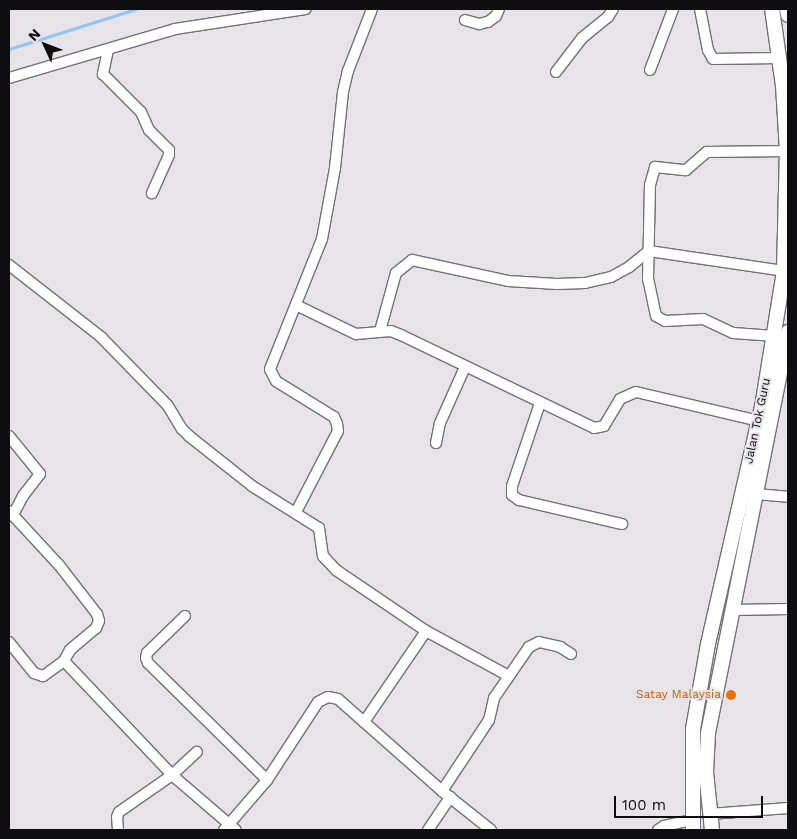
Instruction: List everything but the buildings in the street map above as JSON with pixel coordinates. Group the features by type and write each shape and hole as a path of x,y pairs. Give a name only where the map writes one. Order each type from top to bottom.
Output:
{"main road":[{"name":"Jalan Tok Guru","path":"693,825 693,729 708,644 759,421 782,334 787,151 783,86 772,9"},
{"path":"787,9 788,15"},
{"name":"Jalan Tok Guru","path":"712,830 706,772 708,733 787,349 782,334"}],"street":[{"path":"9,78 175,29 305,9"},
{"path":"296,512 338,431 337,424 334,417 276,381 270,374 271,362 322,239 335,168 346,78 372,9"},
{"path":"465,20 479,24 488,22 496,16 500,9"},
{"path":"556,72 582,38 608,17 613,9"},
{"path":"650,70 673,9"},
{"path":"700,9 708,50 713,59 778,58"},
{"path":"108,50 103,74 142,113 149,130 169,150 169,155 152,193"},
{"path":"782,334 733,333 703,319 665,321 658,319 654,313 648,278 650,183 655,167 686,170 705,153 710,151 787,151"},
{"path":"380,331 396,275 409,260 508,282 576,284 610,277 629,267 649,251 784,271"},
{"path":"10,267 101,337 168,406 182,429 190,436 252,486 296,512 321,530 322,549 327,562 426,631 509,676"},
{"path":"296,304 351,332 391,331 401,335 594,428 604,426 620,398 636,392 759,421"},
{"path":"436,443 440,423 465,367"},
{"path":"540,403 512,486 512,495 519,500 622,524"},
{"path":"9,436 40,474 11,513 59,565 98,617 96,628 71,649 64,661 45,676 35,674 9,642"},
{"path":"756,494 788,497"},
{"path":"732,610 788,609"},
{"path":"185,616 147,653 148,663 267,780"},
{"path":"364,722 426,631"},
{"path":"428,830 446,794 489,720 494,698 529,647 535,643 560,647 571,654"},
{"path":"64,661 172,774 230,828 267,780 318,702 328,697 338,699 446,794 491,830"},
{"path":"118,830 117,817 119,812 172,774 197,752"},
{"path":"710,814 788,808"},
{"path":"658,830 664,826 693,825"}],"waterway":[{"path":"9,49 136,9"}],"place":[{"name":"Satay Malaysia","path":"731,695"}]}
